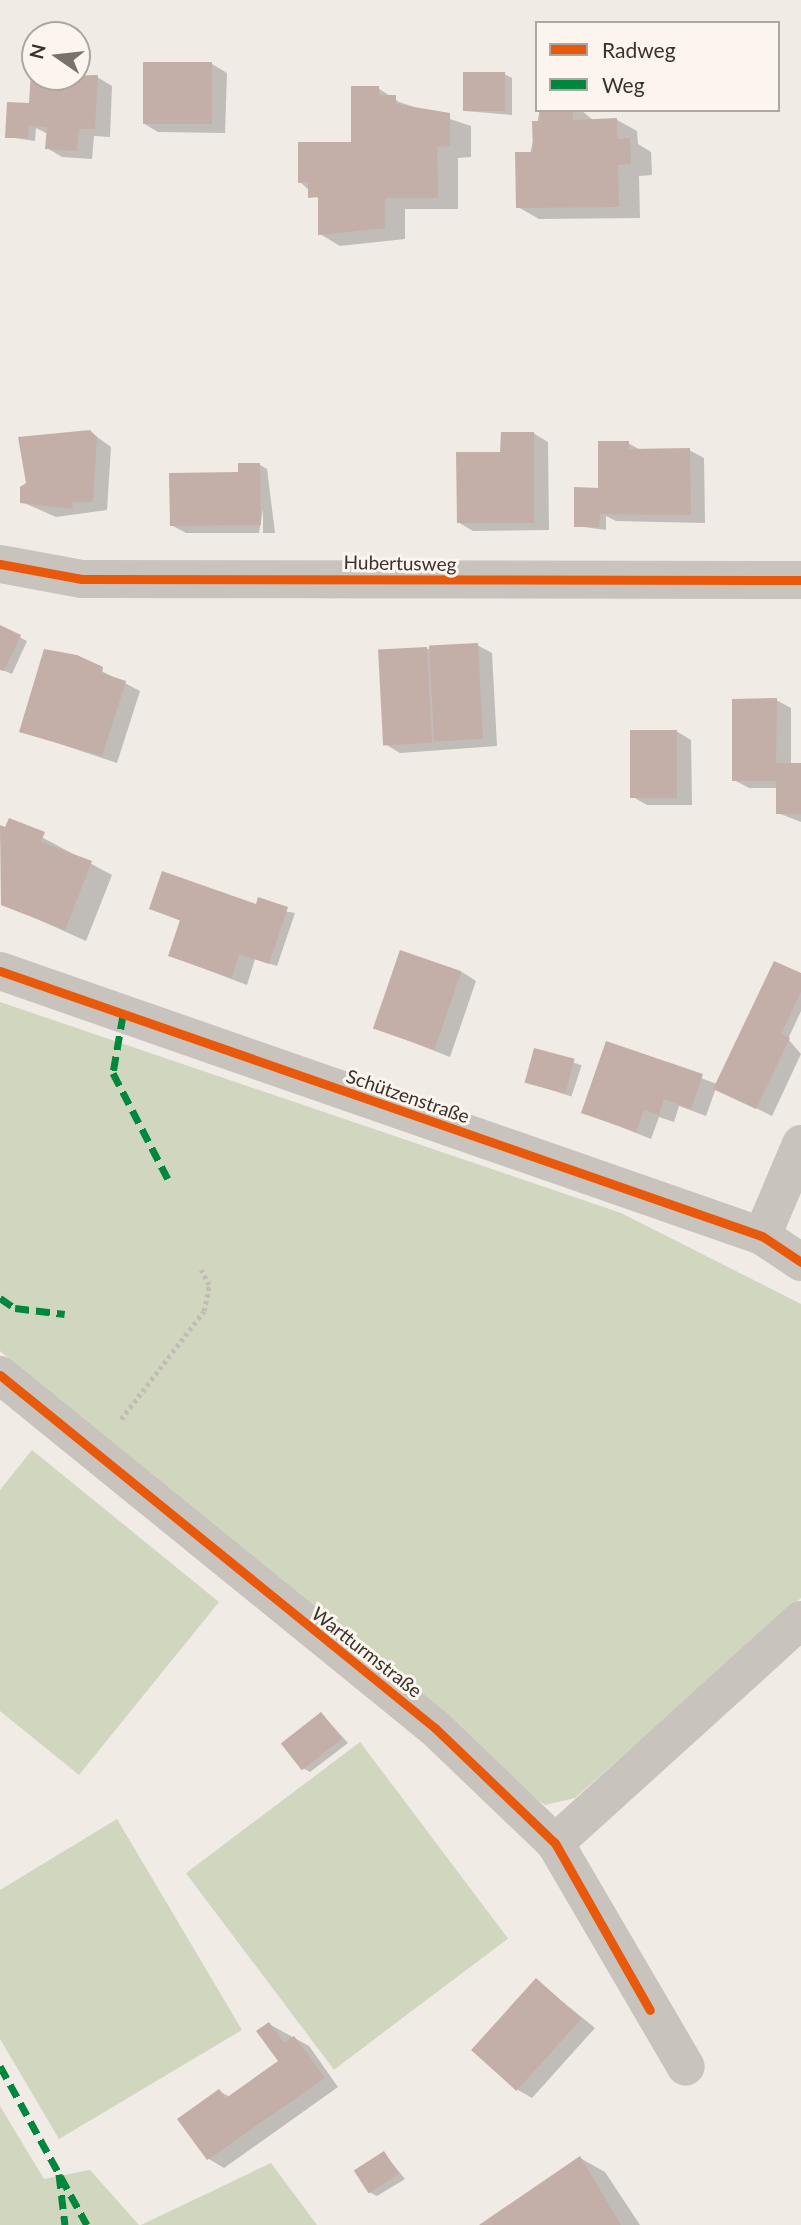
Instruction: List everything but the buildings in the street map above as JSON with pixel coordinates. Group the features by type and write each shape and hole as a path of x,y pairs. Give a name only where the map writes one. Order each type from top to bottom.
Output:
{"street":[{"name":"Hubertusweg","path":"0,564 82,579 801,580"},
{"name":"Schützenstraße","path":"0,971 780,1212 801,1262"},
{"path":"780,1212 801,1144"},
{"name":"Wartturmstraße","path":"0,1375 435,1728 555,1843 650,2010 686,2067"},
{"path":"555,1843 801,1620"}],"path":[{"path":"94,1452 204,1311 209,1285 201,1270"}],"green space":[{"path":"0,1002 621,1213 801,1304 801,1598 575,1798 545,1805 530,1795 0,1351"},
{"path":"32,1450 219,1602 79,1775 0,1711 0,1490"},
{"path":"360,1742 508,1938 334,2070 186,1873"},
{"path":"117,1819 242,2030 59,2139 0,2039 0,1890"},
{"path":"0,2106 44,2179 90,2170 139,2225 0,2225"},
{"path":"271,2163 317,2225 141,2225"}],"marked path":[{"path":"123,1015 113,1073 168,1179"},
{"path":"0,1298 15,1308 65,1314"},
{"path":"0,2066 87,2225"},
{"path":"59,2174 65,2225"}],"cycle path":[{"path":"0,564 82,579 801,580"},
{"path":"0,971 762,1236 801,1262"},
{"path":"0,1375 435,1728 555,1843 650,2010"}]}
